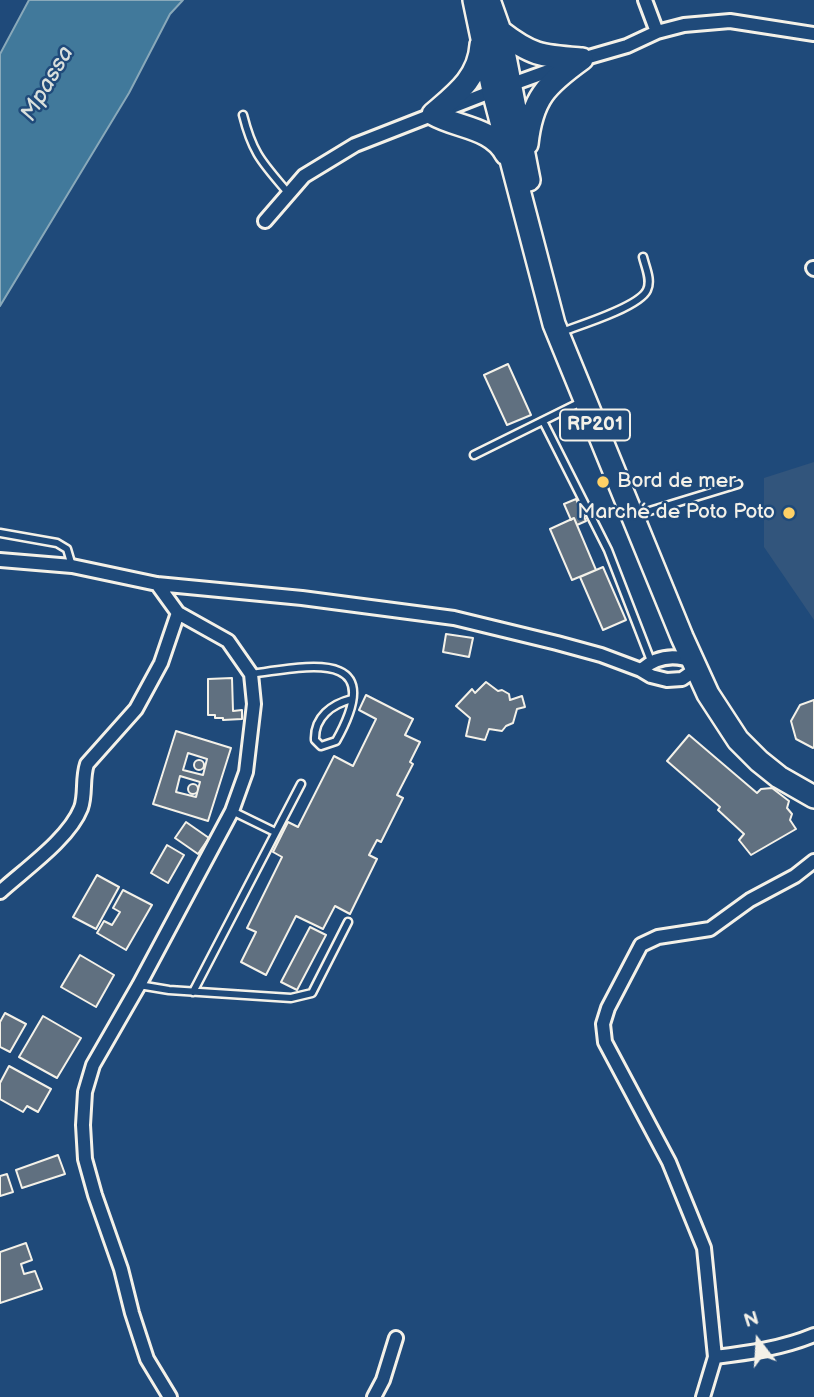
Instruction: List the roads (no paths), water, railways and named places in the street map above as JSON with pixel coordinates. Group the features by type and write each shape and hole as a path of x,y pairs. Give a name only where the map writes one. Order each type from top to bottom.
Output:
{"main road":[{"name":"RP201","path":"474,0 491,33"},
{"name":"RP201","path":"489,0 491,33 502,88 554,324 677,625 708,694 738,740 759,761 779,777 814,797"},
{"path":"491,33 539,55 582,59 553,80 541,94 518,161 488,134 446,122 433,114 467,84 491,33"},
{"name":"RP201","path":"518,161 568,330 724,701 747,733 768,754 786,768 814,782"}],"street":[{"path":"645,0 657,32"},
{"path":"265,221 304,176 355,145 502,88 627,46 657,32 684,25 730,21 814,34"},
{"path":"0,560 72,566 157,584 302,598 454,618 646,666 659,678 682,679 692,672 694,662 681,656 646,666"},
{"path":"157,584 178,613 228,641 250,674 254,704 246,772 232,811 93,1065 85,1092 85,1158 147,1359 170,1397"},
{"path":"0,892 40,859 75,819 82,806 83,775 87,764 135,709 161,663 178,613"},
{"path":"703,1397 715,1357 704,1248 669,1162 606,1042 603,1024 615,992 641,945 659,937 710,929 750,900 795,876 814,861"},
{"path":"715,1357 771,1348 814,1335"},
{"path":"374,1397 383,1380 396,1338"}],"lane":[{"path":"243,115 251,145 258,158 289,194"},
{"path":"568,330 643,295 648,289 643,257"},
{"path":"474,455 585,400"},
{"path":"543,421 608,550 646,666"},
{"path":"643,513 738,484"},
{"path":"0,533 57,543 67,549 72,566"},
{"path":"250,674 315,665 331,667 348,677 352,685 352,699 344,726 336,741 327,745 317,744 314,734 317,724 327,710 335,704 352,699"},
{"path":"193,992 301,784"},
{"path":"232,811 275,832"},
{"path":"139,985 193,992 291,998 312,993 348,922"}],"water":[{"name":"Mpassa","path":"29,0 183,0 170,14 129,93 0,306 0,54"}],"place":[{"name":"Bord de mer","path":"603,482"},
{"name":"Marché de Poto Poto","path":"789,513"}]}
